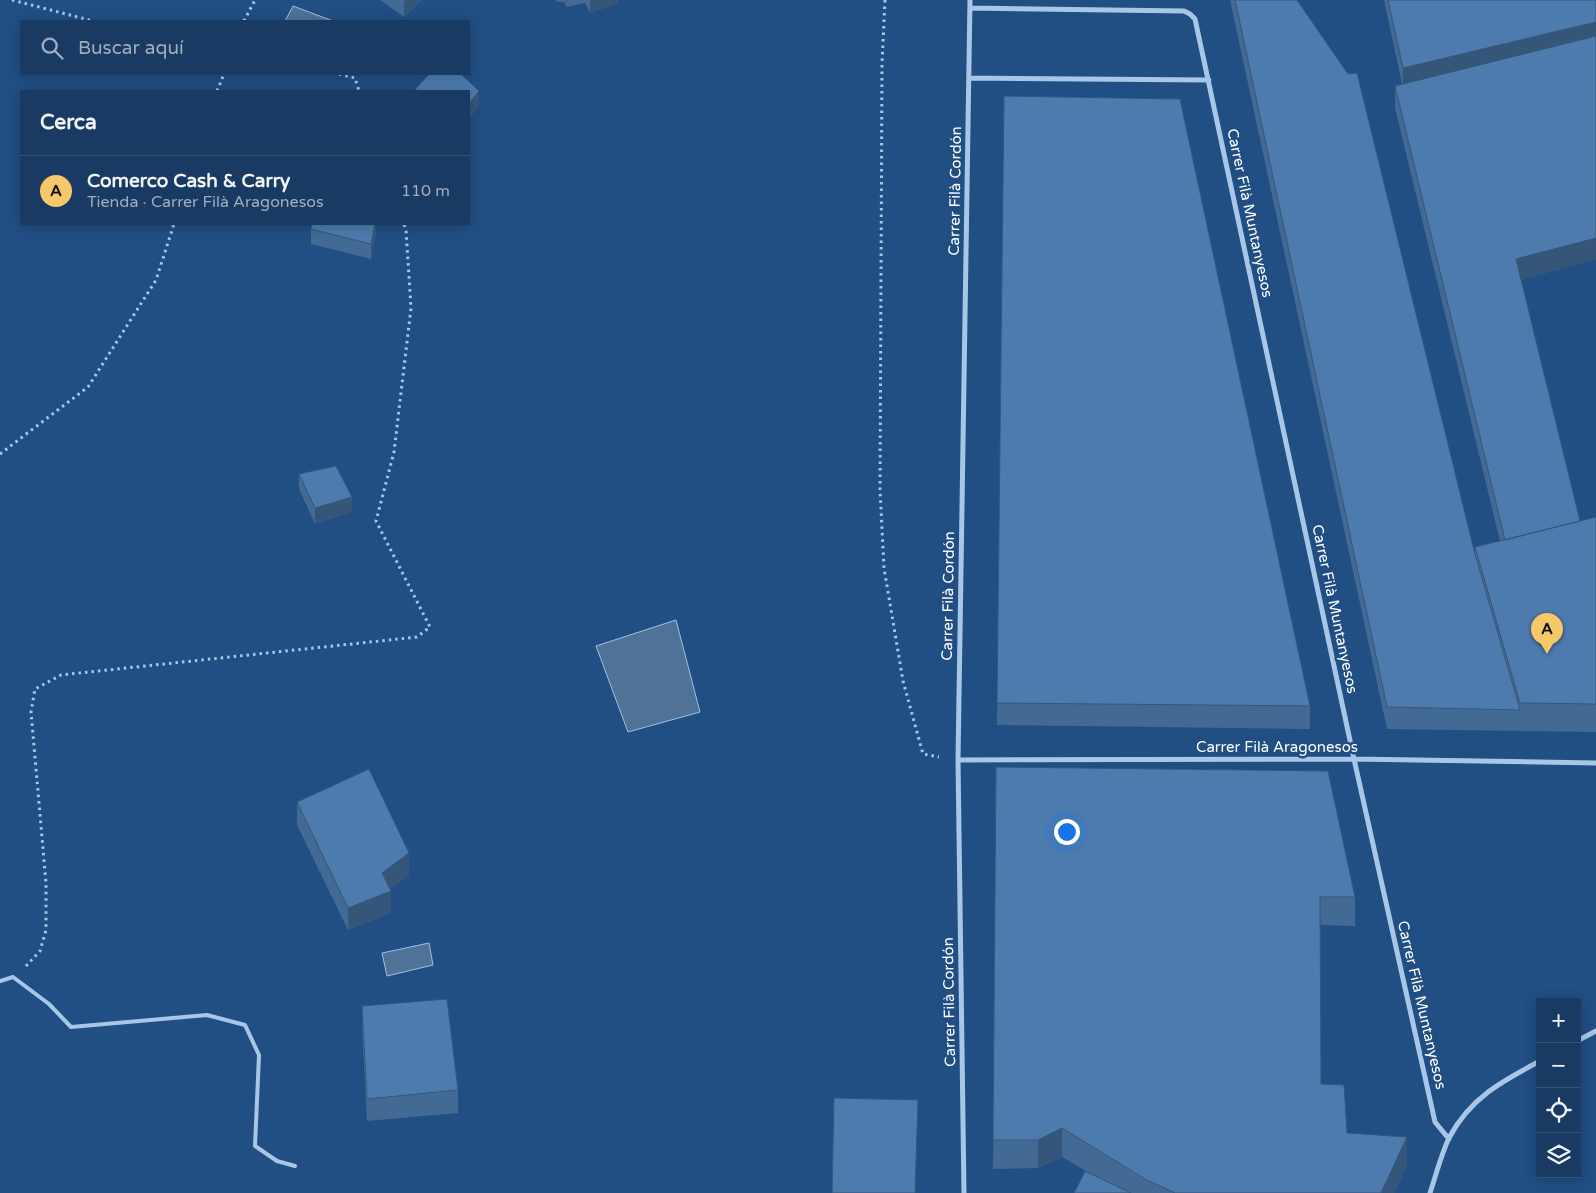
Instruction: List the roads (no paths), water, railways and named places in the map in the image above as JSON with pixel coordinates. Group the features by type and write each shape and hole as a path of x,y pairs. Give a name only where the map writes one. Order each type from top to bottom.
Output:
{"street":[{"name":"Carrer Filà Cordón","path":"964,1193 958,760 970,0"},
{"name":"Carrer Filà Muntanyesos","path":"970,8 1184,11 1195,18 1354,759 1435,1122 1449,1139"},
{"path":"969,78 1209,80"},
{"name":"Carrer Filà Aragonesos","path":"958,760 1354,759 1596,763"},
{"path":"1581,1039 1596,1031"},
{"path":"1430,1193 1449,1139 1458,1123 1482,1097 1498,1084 1536,1063"}],"lane":[{"path":"0,981 13,977 49,1004 71,1027 207,1015 245,1026 259,1055 256,1146 277,1161 295,1166"}],"water":[{"path":"293,6 330,20 286,20"},
{"path":"676,620 700,712 628,732 596,646"},
{"path":"429,943 433,965 387,976 382,953"}],"place":[{"name":"Comerco Cash & Carry","path":"1547,654"}]}
